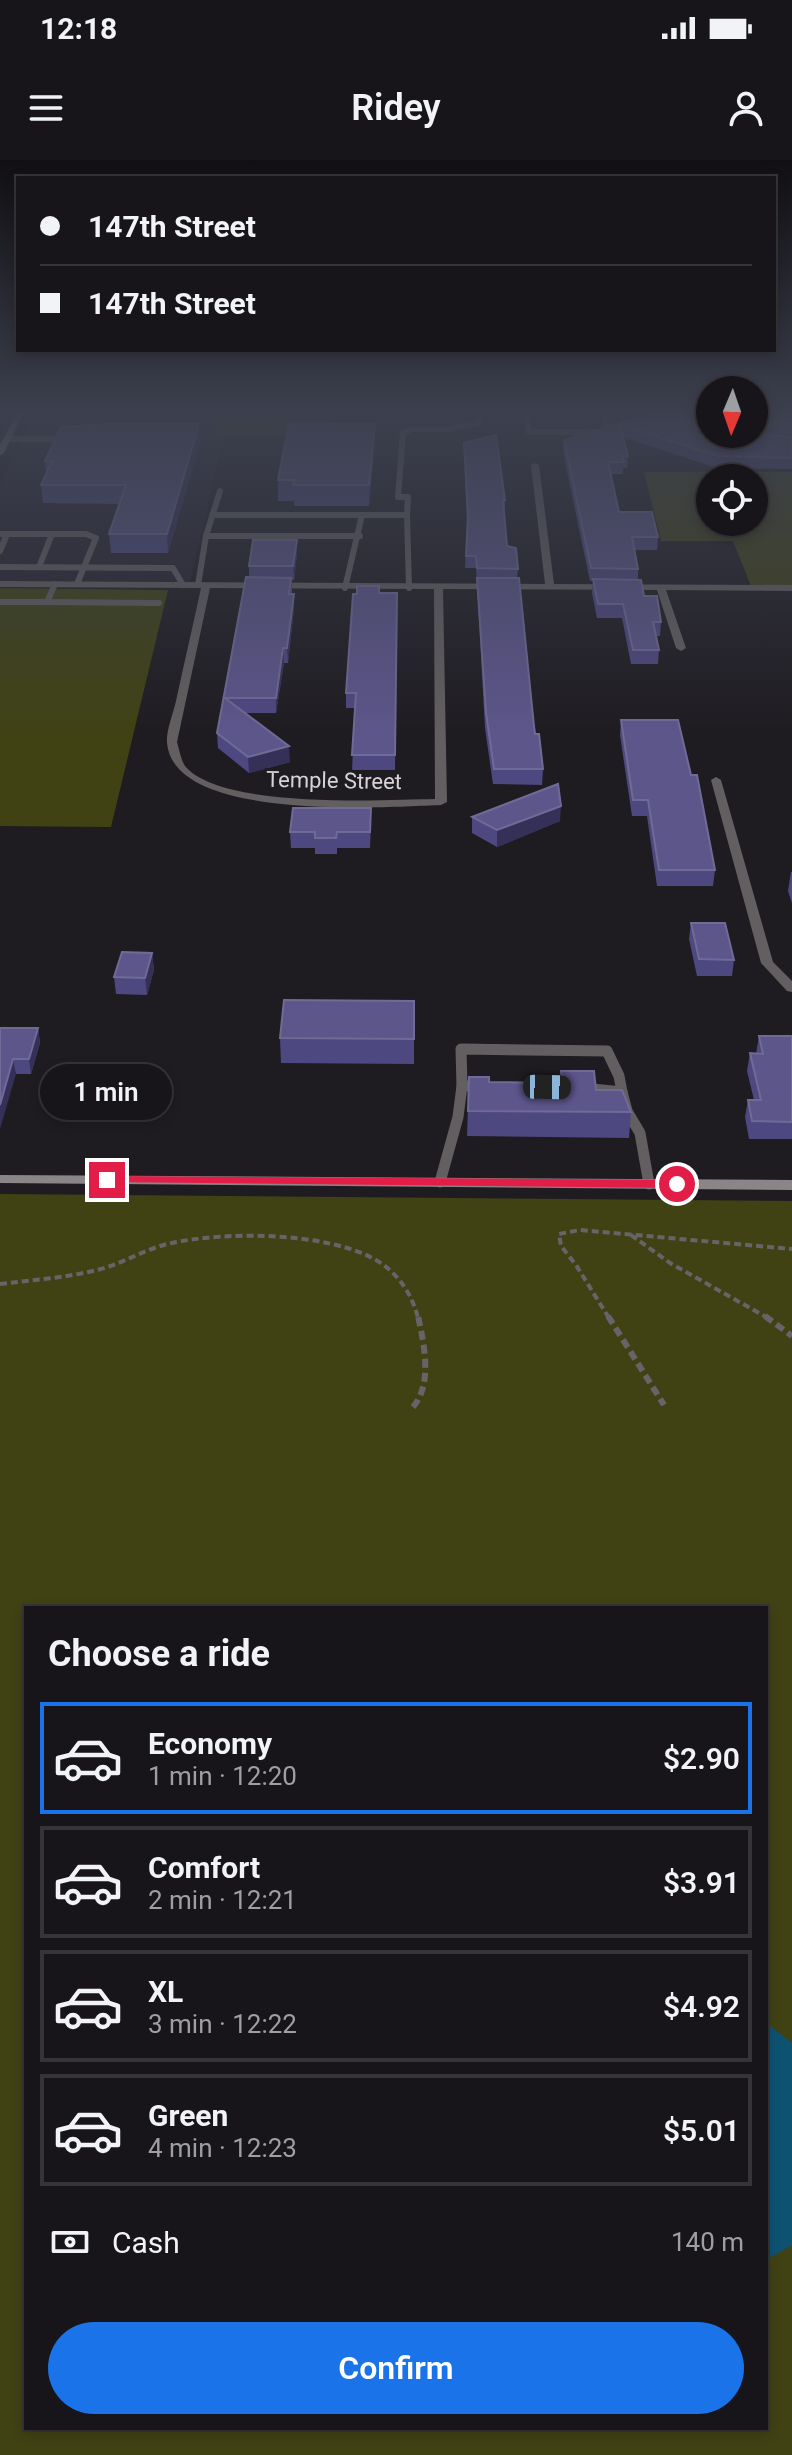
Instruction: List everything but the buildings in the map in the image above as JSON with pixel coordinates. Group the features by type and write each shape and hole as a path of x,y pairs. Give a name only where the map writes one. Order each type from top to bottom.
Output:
{"main road":[{"path":"0,1179 792,1185"}],"street":[{"path":"542,519 550,588"},
{"path":"0,584 438,589 792,588"},
{"name":"Temple Street","path":"202,586 172,742 174,760 184,772 213,787 261,799 441,802 438,589"},
{"path":"661,588 681,648"},
{"path":"716,780 767,963 792,988"}],"lane":[{"path":"202,586 206,536 211,519"},
{"path":"345,588 362,519"},
{"path":"407,519 409,588"},
{"path":"0,551 3,534 86,534 96,538 77,584"},
{"path":"39,567 52,534"},
{"path":"206,536 360,536"},
{"path":"0,567 173,568 183,585"},
{"path":"47,602 55,584"},
{"path":"0,602 159,603"},
{"path":"440,1182 458,1117 462,1086 461,1049 607,1051 619,1076 627,1111 640,1133 649,1184"},
{"path":"462,1086 494,1086"},
{"path":"573,1087 622,1092"}],"path":[{"path":"664,1405 637,1369 557,1238 559,1234 571,1230 792,1249"},
{"path":"630,1235 671,1267 740,1299 792,1336"},
{"path":"0,1284 107,1267 157,1247 188,1240 263,1238 355,1251 390,1270 402,1282 415,1305 422,1337 424,1395 413,1407"}],"shaded area":[{"path":"0,519 205,519 190,582 0,581"},
{"path":"656,519 696,519 696,536 768,536 768,519 792,519 792,586 751,586 733,541 661,541"},
{"path":"0,588 168,590 111,827 0,826"},
{"path":"0,1194 792,1201 792,2455 0,2455"}],"water":[{"path":"768,2025 792,2043 792,2245 768,2259"}],"route":[{"path":"107,1180 677,1184"}]}
